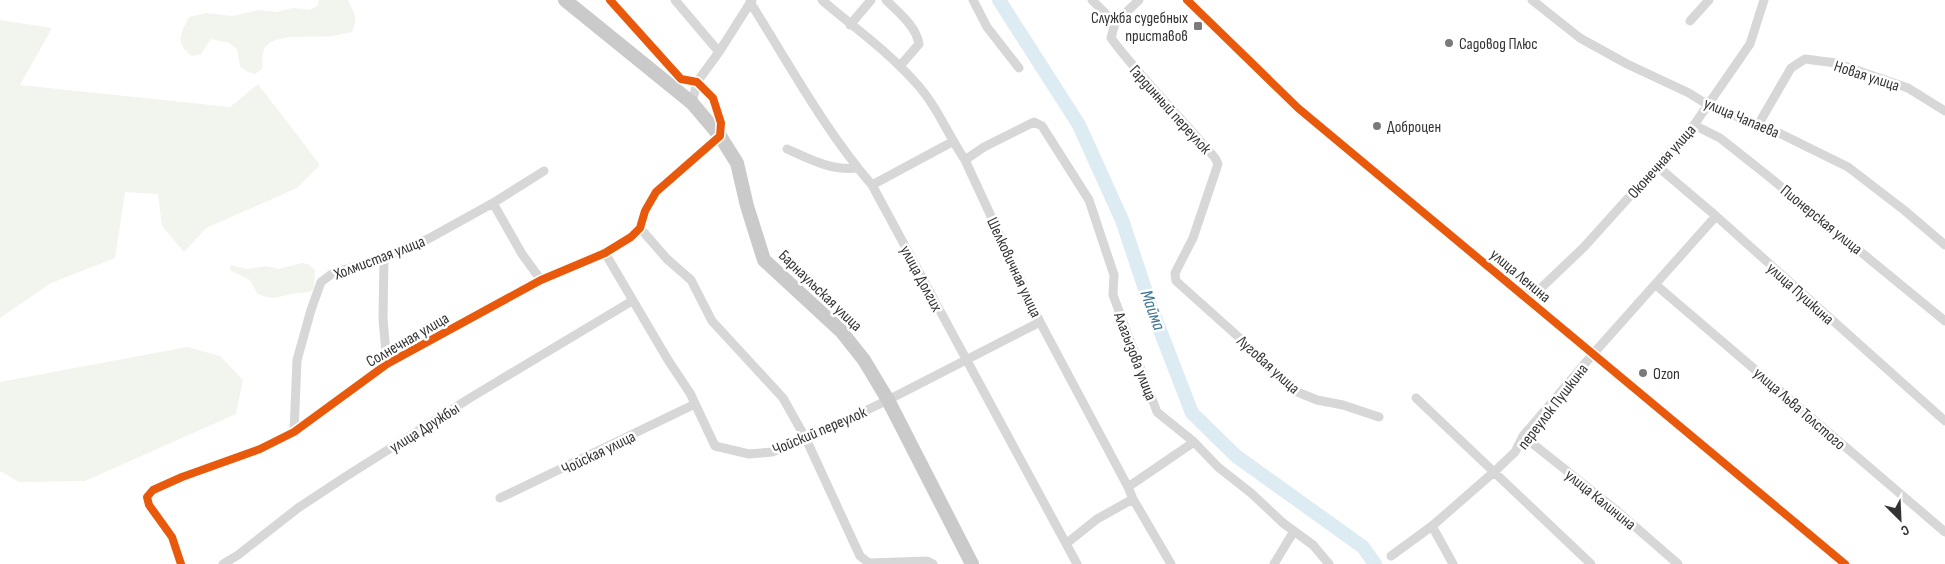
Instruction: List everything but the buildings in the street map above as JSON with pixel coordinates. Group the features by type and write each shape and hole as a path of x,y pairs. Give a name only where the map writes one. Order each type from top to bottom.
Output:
{"main road":[{"name":"Барнаульская улица","path":"565,0 692,103 720,136 737,163 747,206 764,260 841,331 864,360 888,400 972,564"}],"street":[{"path":"610,0 681,79 697,82 713,98 721,123 720,136 656,192 645,211 640,228 667,259 691,280 712,321 783,398 806,439 860,556 870,563 927,561 933,564"},
{"path":"674,0 718,52"},
{"name":"Шелковичная улица","path":"822,0 900,66 917,83 952,142 966,160 1040,322 1133,499 1171,564"},
{"path":"850,25 872,0"},
{"path":"886,0 914,29 920,44 900,66"},
{"path":"973,0 987,27 1019,68"},
{"path":"1092,0 1115,23 1140,0"},
{"name":"улица Ленина","path":"1187,0 1298,108 1845,564"},
{"name":"улица Чапаева","path":"1532,0 1580,38 1627,64 1690,93 1708,105 1781,134 1848,167 1904,210 1945,245"},
{"path":"1690,21 1709,0"},
{"name":"Оконечная улица","path":"1524,296 1540,290 1584,247 1694,125 1750,44 1764,0"},
{"path":"692,103 697,82 751,1"},
{"name":"улица Долгих","path":"751,1 832,132 857,168 872,185 1077,564"},
{"name":"Гардинный переулок","path":"1115,23 1111,38 1128,61 1188,126 1218,164 1193,238 1175,273 1176,281"},
{"name":"Новая улица","path":"1758,125 1791,68 1804,59 1836,63 1908,88 1945,111"},
{"name":"Алагызова улица","path":"966,160 984,146 1034,122 1042,126 1089,200 1114,275 1112,295 1157,412 1194,442 1218,467 1313,545 1329,564"},
{"name":"Пионерская улица","path":"1694,125 1720,138 1945,321"},
{"path":"872,185 952,142"},
{"path":"787,149 818,163 846,169 857,168"},
{"name":"улица Пушкина","path":"1657,166 1716,216 1945,421"},
{"name":"Холмистая улица","path":"294,432 297,360 321,282 333,273 384,258 428,239 493,203 544,171"},
{"path":"493,203 522,254 541,280"},
{"name":"переулок Пушкина","path":"1391,556 1432,526 1515,452 1523,436 1716,216"},
{"name":"Солнечная улица","path":"181,564 172,537 149,505 147,497 153,490 182,477 260,449 294,432 387,364 541,280 605,253 631,237 640,228"},
{"name":"Чойский переулок","path":"605,253 690,393 715,446 749,454 772,452 806,439 888,400 1040,322"},
{"path":"384,258 383,319 387,364"},
{"name":"Луговая улица","path":"1176,281 1295,391 1317,400 1343,405 1379,417"},
{"name":"улица Льва Толстого","path":"1656,284 1945,532"},
{"name":"улица Дружбы","path":"223,564 238,555 298,508 345,477 478,393 632,300"},
{"path":"1416,398 1591,564"},
{"name":"Чойская улица","path":"500,498 695,404"},
{"name":"улица Калинина","path":"1523,436 1616,510 1678,564"},
{"path":"1128,487 1194,442"},
{"path":"1067,543 1098,519 1133,499"},
{"path":"1432,526 1453,564"},
{"path":"1274,564 1294,531"}],"shaded area":[{"path":"319,0 348,0 355,16 352,32 332,36 295,37 276,40 264,49 262,69 255,74 246,71 240,66 237,49 229,43 211,39 201,54 192,56 186,51 181,42 182,33 189,17 206,13 232,16 260,10 276,12 293,8 310,10 317,6"},
{"path":"0,20 52,28 20,85 230,107 258,84 320,165 297,188 206,228 184,252 162,226 158,194 125,192 115,258 51,283 0,318"},
{"path":"302,263 308,264 315,270 314,288 306,293 295,293 274,298 257,293 250,280 230,270 230,265 247,269 267,266 278,269"},
{"path":"187,347 220,356 243,380 236,414 85,481 19,482 0,471 0,382"}],"waterway":[{"name":"Майма","path":"999,0 1079,125 1122,220 1151,307 1192,413 1236,456 1363,547 1375,564"}],"cycle path":[{"path":"181,564 172,537 149,505 147,497 153,490 182,477 260,449 294,432 387,364 541,280 605,253 631,237 640,228 645,211 656,192 720,136 721,123 713,98 697,82 681,79 610,0"},
{"path":"1187,0 1298,108 1845,564"}],"place":[{"name":"Служба судебных приставов","path":"1198,26"},
{"name":"Садовод Плюс","path":"1449,43"},
{"name":"Доброцен","path":"1377,126"},
{"name":"Ozon","path":"1643,373"}]}
